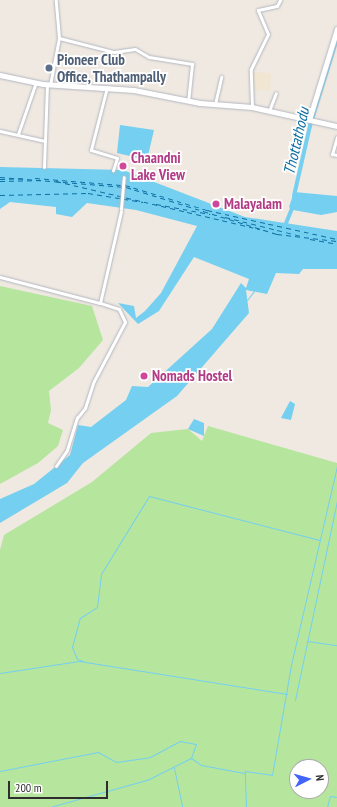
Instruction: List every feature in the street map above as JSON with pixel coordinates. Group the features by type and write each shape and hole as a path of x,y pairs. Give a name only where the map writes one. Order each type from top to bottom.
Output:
{"main road":[{"path":"311,121 337,29"},
{"path":"0,75 48,84 107,88 188,101 252,107 268,112 337,126"}],"street":[{"path":"44,167 48,84 59,38 56,0"},
{"path":"252,107 251,69 268,34 258,10 277,6 280,0"},
{"path":"59,38 114,52 135,49 149,57 192,64 188,101"},
{"path":"214,104 221,77"},
{"path":"18,134 36,82"},
{"path":"107,88 92,150 117,158 113,170"},
{"path":"268,112 276,92"},
{"path":"0,131 45,141"},
{"path":"337,137 332,154 337,155"},
{"path":"100,303 121,210 124,176"},
{"path":"0,277 119,309 125,322 94,381 85,408 77,418 64,455 56,466"}],"shaded area":[{"path":"252,72 271,73 270,91 251,90"}],"green space":[{"path":"0,286 92,306 103,340 79,368 49,391 51,410 48,423 63,430 58,446 38,463 0,484"},
{"path":"208,426 337,463 337,807 0,807 0,550 4,535 92,482 151,433 188,429 202,441"}],"water":[{"path":"120,125 154,130 147,160 117,153"},
{"path":"0,167 123,170 245,217 337,231 337,269 303,269 299,274 276,273 267,294 246,290 249,313 177,396 83,463 67,483 0,523 0,499 34,484 70,455 78,425 91,427 126,400 132,386 148,387 212,329 241,283 246,288 249,279 194,257 159,311 138,324 118,303 134,306 136,318 145,311 161,293 197,226 136,210 87,203 72,217 56,214 56,207 10,202 0,209"},
{"path":"294,192 337,196 337,212 321,215 293,210 289,207"},
{"path":"290,401 295,404 291,420 281,418"},
{"path":"194,419 204,423 204,436 188,429"}],"waterway":[{"name":"Thottathodu","path":"294,196 310,126 337,39"},
{"name":"Thottathodu","path":"285,226 293,206"},
{"path":"247,300 254,291"},
{"path":"337,297 337,352"},
{"path":"337,440 337,454"},
{"path":"246,807 245,771 272,775 291,665 337,465"},
{"path":"83,661 77,659 72,647 80,618 97,607 101,574 149,496 319,540"},
{"path":"295,700 337,500"},
{"path":"307,641 337,645"},
{"path":"0,673 79,661 287,694"},
{"path":"0,771 98,752 116,762 150,757 180,741 196,744 191,758"},
{"path":"50,807 147,780 191,758 201,765 244,773"},
{"path":"174,768 182,807"},
{"path":"327,807 330,796 337,797"}],"ferry route":[{"path":"0,177 126,187 277,234 337,241"},
{"path":"0,179 24,178"},
{"path":"35,178 121,185"},
{"path":"0,181 45,180"},
{"path":"56,181 259,229"},
{"path":"125,185 207,210 337,239"},
{"path":"0,195 88,193 143,202"},
{"path":"156,204 210,214"},
{"path":"225,217 301,236"},
{"path":"310,239 337,244"}],"place":[{"name":"Pioneer Club Office, Thathampally","path":"49,68"},
{"name":"Chaandni Lake View","path":"123,166"},
{"name":"Malayalam","path":"216,204"},
{"name":"Nomads Hostel","path":"144,376"}]}
